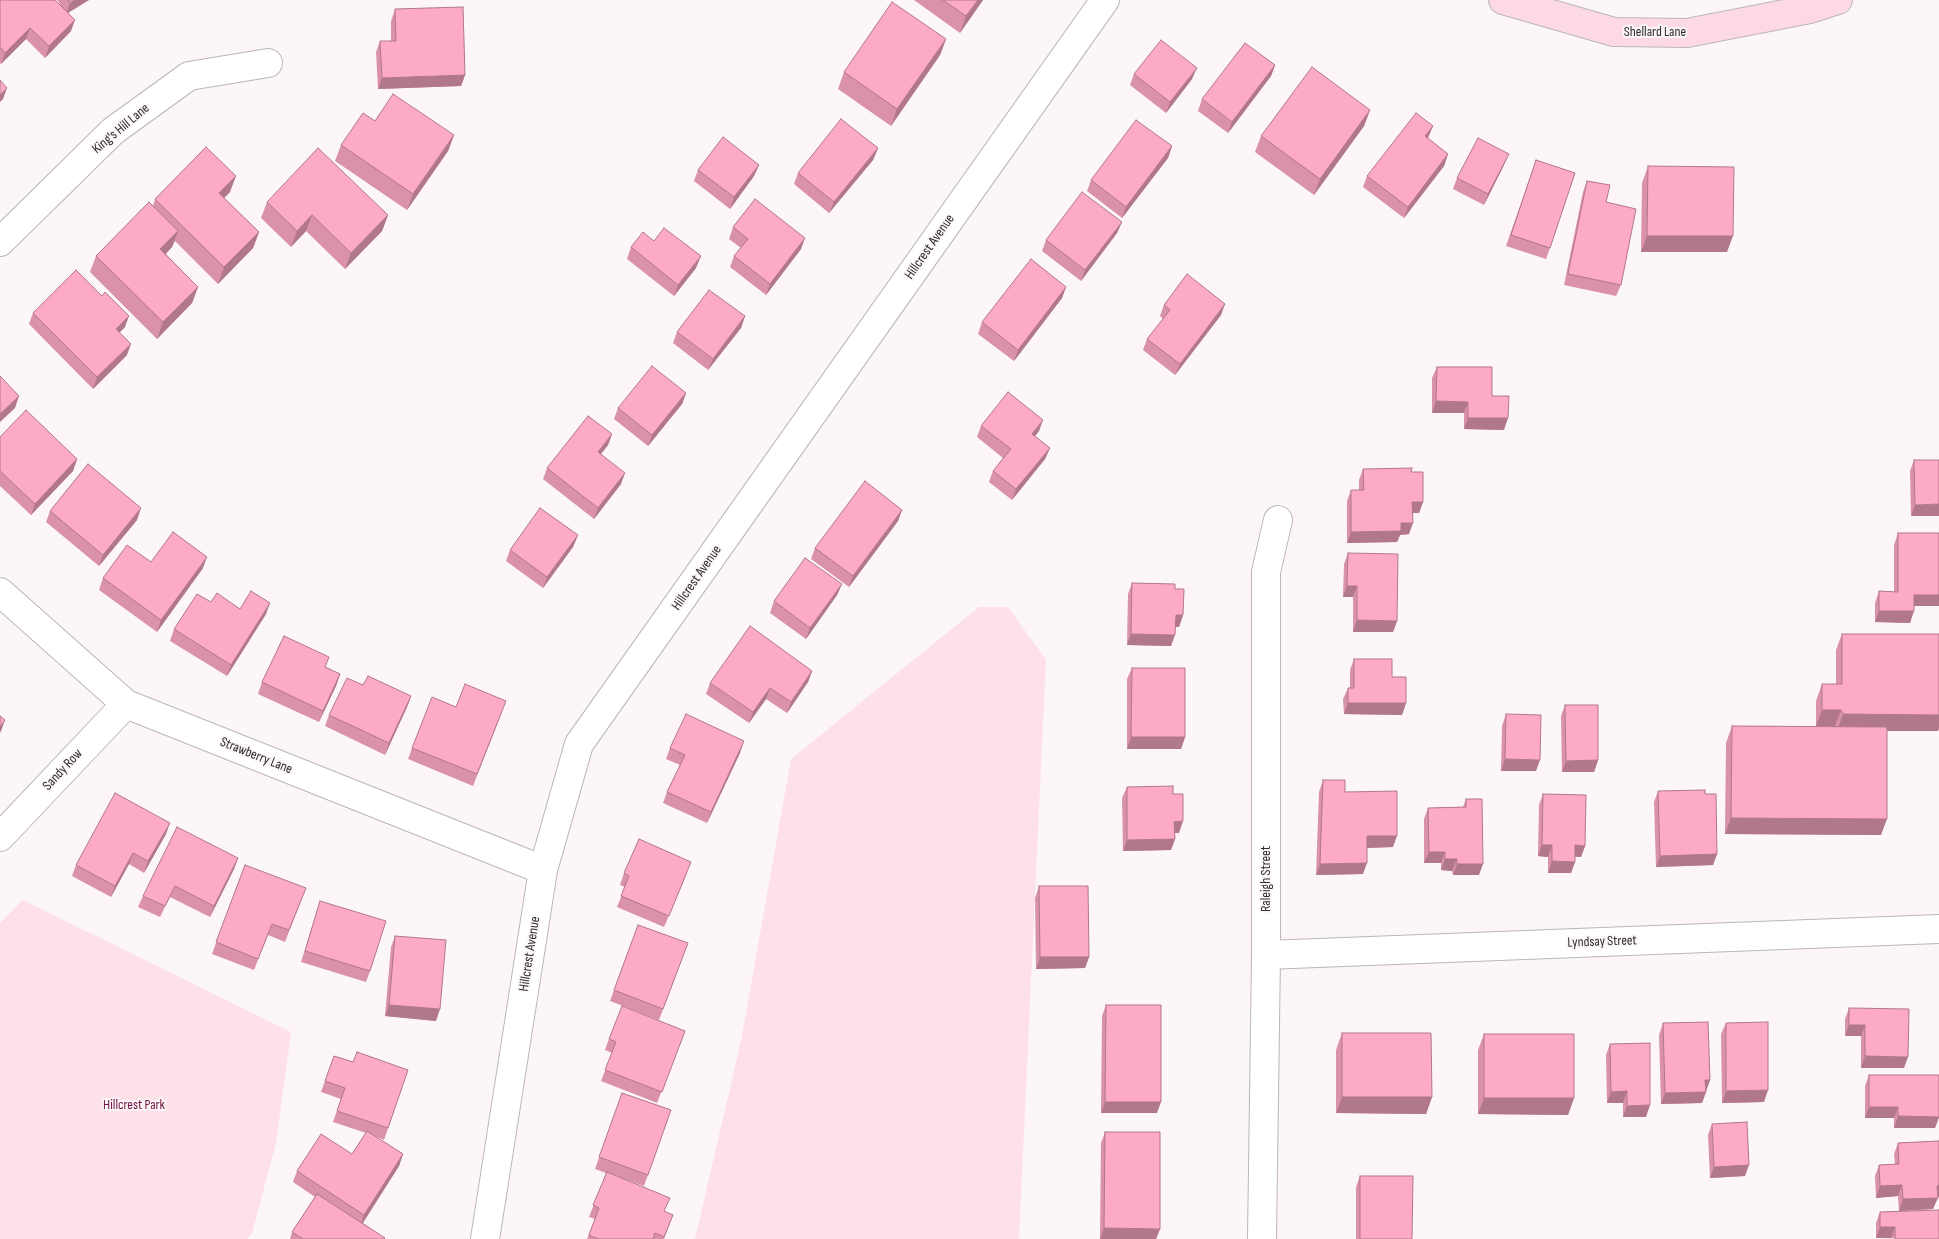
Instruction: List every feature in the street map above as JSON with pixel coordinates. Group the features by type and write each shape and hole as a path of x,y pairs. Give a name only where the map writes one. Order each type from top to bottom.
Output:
{"main road":[{"name":"Shellard Lane","path":"1503,0 1614,32 1687,33 1810,9 1838,0"}],"street":[{"name":"Hillcrest Avenue","path":"485,1239 543,870 579,744 1106,0"},
{"name":"King's Hill Lane","path":"0,242 113,131 189,76 268,63"},
{"name":"Raleigh Street","path":"1262,1239 1266,955 1266,572 1278,520"},
{"name":"Strawberry Lane","path":"0,592 126,704 543,870"},
{"name":"Sandy Row","path":"0,837 126,704"},
{"name":"Lyndsay Street","path":"1266,955 1939,929"}],"green space":[{"path":"979,607 1008,607 1046,660 1019,1239 695,1239 741,1041 791,759"},
{"name":"Hillcrest Park","path":"23,900 291,1032 276,1143 252,1233 247,1239 0,1239 0,923"}],"building":[{"path":"0,0 55,0 75,20 49,46 30,28 5,53 0,47"},
{"path":"943,0 978,0 966,16"},
{"path":"892,2 946,39 897,109 844,72"},
{"path":"463,7 465,75 382,78 380,41 396,41 395,9"},
{"path":"1161,40 1197,68 1170,102 1134,74"},
{"path":"1245,43 1275,65 1232,122 1202,99"},
{"path":"1312,67 1370,110 1320,179 1261,136"},
{"path":"0,80 7,88 0,95"},
{"path":"393,94 454,135 413,194 341,145 363,113 375,121"},
{"path":"1416,113 1433,126 1425,136 1448,154 1408,207 1367,176"},
{"path":"841,119 878,148 834,202 798,173"},
{"path":"1136,120 1172,146 1126,207 1091,180"},
{"path":"723,137 759,165 734,197 698,170"},
{"path":"1478,138 1509,154 1488,194 1457,178"},
{"path":"206,147 236,176 219,193 259,232 224,267 155,199"},
{"path":"318,148 388,215 351,253 312,215 297,231 267,202"},
{"path":"1536,160 1575,173 1550,248 1511,235"},
{"path":"1648,166 1734,167 1733,236 1647,236"},
{"path":"1587,181 1610,185 1606,202 1636,209 1621,285 1568,274"},
{"path":"1082,192 1122,222 1085,270 1046,240"},
{"path":"755,199 805,238 770,284 734,256 748,239 733,227"},
{"path":"149,202 178,231 160,249 198,287 163,322 96,256"},
{"path":"664,228 701,256 678,285 631,247 643,232 654,241"},
{"path":"1031,259 1066,287 1018,350 982,322"},
{"path":"76,270 102,296 105,292 129,316 116,329 131,344 97,377 33,313"},
{"path":"1187,274 1225,304 1180,364 1147,339 1170,310 1164,305"},
{"path":"709,290 745,316 713,359 677,332"},
{"path":"652,366 686,393 652,435 618,408"},
{"path":"1437,367 1492,367 1492,396 1509,396 1508,418 1468,418 1468,402 1436,401"},
{"path":"0,376 19,396 0,414"},
{"path":"1008,392 1043,420 1032,434 1050,448 1016,489 993,471 1011,449 981,426"},
{"path":"26,410 77,459 35,504 0,471 0,437"},
{"path":"588,416 612,434 598,452 625,473 598,508 547,468"},
{"path":"1914,460 1939,460 1939,504 1915,505"},
{"path":"88,464 141,508 103,555 50,511"},
{"path":"1412,468 1411,472 1423,472 1423,502 1412,502 1413,523 1401,523 1401,531 1351,532 1351,490 1364,490 1363,469"},
{"path":"865,481 902,510 853,576 815,548"},
{"path":"540,508 578,535 547,577 510,550"},
{"path":"173,532 207,557 161,620 103,578 127,545 151,562"},
{"path":"1898,533 1939,533 1939,595 1914,595 1914,611 1879,611 1879,591 1898,592"},
{"path":"1348,553 1398,554 1397,621 1357,620 1357,586 1347,586"},
{"path":"805,558 842,584 810,628 774,601"},
{"path":"1132,583 1175,584 1175,589 1184,589 1183,615 1176,615 1175,635 1131,634"},
{"path":"251,591 270,603 231,665 174,629 197,594 211,602 217,593 240,609"},
{"path":"750,626 812,671 791,702 770,688 753,712 710,683"},
{"path":"1842,634 1939,634 1939,715 1843,714 1841,710 1822,710 1822,684 1842,684"},
{"path":"284,636 329,657 325,667 340,674 323,711 262,682"},
{"path":"1354,659 1392,659 1392,677 1406,677 1406,703 1348,703 1348,688 1354,688"},
{"path":"1132,668 1185,668 1185,737 1131,737"},
{"path":"368,676 411,696 389,743 329,715 347,678 363,685"},
{"path":"465,684 506,701 477,774 412,748 432,697 456,707"},
{"path":"1565,705 1598,705 1598,760 1566,761"},
{"path":"686,714 744,741 711,812 667,792 685,755 670,748"},
{"path":"1506,714 1541,715 1540,760 1505,759"},
{"path":"0,716 5,720 0,727"},
{"path":"1732,726 1887,727 1887,819 1731,818"},
{"path":"1323,780 1345,780 1345,792 1397,791 1397,836 1367,836 1367,863 1320,864"},
{"path":"1173,786 1173,794 1183,794 1183,821 1174,822 1175,839 1127,840 1127,787"},
{"path":"1705,790 1705,794 1716,794 1717,854 1660,856 1658,791"},
{"path":"115,793 170,823 148,861 133,853 115,886 76,865"},
{"path":"1543,794 1586,795 1585,846 1575,845 1575,862 1552,861 1552,845 1542,845"},
{"path":"1466,799 1482,799 1483,864 1457,864 1457,859 1445,859 1445,852 1429,852 1428,808 1466,807"},
{"path":"177,827 238,858 214,906 175,886 165,906 143,896"},
{"path":"639,839 691,862 669,916 621,896 629,876 624,873"},
{"path":"245,865 306,888 289,930 272,924 258,959 216,942"},
{"path":"1039,886 1088,886 1089,957 1040,957"},
{"path":"320,901 386,921 370,971 305,951"},
{"path":"638,925 688,943 663,1009 614,990"},
{"path":"395,936 446,940 440,1009 389,1005"},
{"path":"1106,1005 1161,1005 1161,1102 1105,1102"},
{"path":"622,1006 685,1031 662,1092 605,1070 616,1042 609,1039"},
{"path":"1849,1008 1909,1009 1908,1057 1865,1056 1865,1025 1849,1025"},
{"path":"1708,1022 1710,1080 1705,1080 1706,1092 1665,1093 1663,1023"},
{"path":"1768,1022 1768,1090 1726,1091 1726,1023"},
{"path":"1342,1033 1431,1033 1432,1097 1342,1097"},
{"path":"1484,1034 1574,1034 1574,1098 1484,1098"},
{"path":"1650,1043 1650,1105 1627,1106 1627,1091 1611,1092 1610,1044"},
{"path":"357,1052 408,1070 388,1128 337,1111 345,1088 325,1081 334,1056 353,1062"},
{"path":"1869,1075 1939,1075 1939,1117 1898,1116 1898,1107 1869,1107"},
{"path":"622,1093 671,1110 648,1175 599,1157"},
{"path":"1747,1122 1749,1165 1714,1167 1712,1124"},
{"path":"367,1131 403,1154 364,1215 297,1171 321,1134 352,1154"},
{"path":"1105,1132 1160,1132 1160,1229 1104,1228"},
{"path":"1939,1141 1938,1198 1903,1199 1902,1185 1880,1186 1879,1165 1899,1164 1898,1143"},
{"path":"607,1172 670,1198 664,1211 673,1215 664,1237 655,1233 653,1239 598,1239 589,1235 599,1208 593,1205"},
{"path":"1360,1176 1413,1176 1412,1239 1360,1239"},
{"path":"317,1194 385,1238 303,1239 292,1232"},
{"path":"1939,1210 1939,1239 1895,1239 1895,1227 1880,1227 1880,1212"}]}
